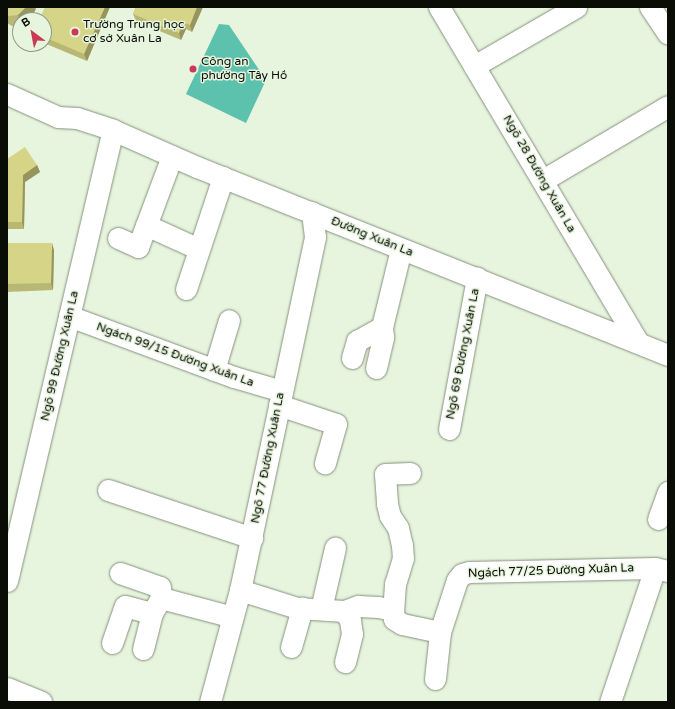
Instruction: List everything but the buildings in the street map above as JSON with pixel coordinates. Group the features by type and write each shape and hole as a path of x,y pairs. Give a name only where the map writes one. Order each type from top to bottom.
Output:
{"street":[{"name":"Ngõ 28 Đường Xuân La","path":"439,7 544,180 638,342"},
{"path":"474,66 576,7"},
{"path":"650,7 668,34"},
{"name":"Đường Xuân La","path":"7,79 65,106 77,118"},
{"name":"Đường Xuân La","path":"7,94 58,118 77,118 113,130 172,156 401,249 668,354"},
{"path":"544,180 668,106"},
{"name":"Ngõ 99 Đường Xuân La","path":"7,581 113,130"},
{"path":"118,238 138,247 172,156"},
{"path":"186,289 223,177"},
{"name":"Ngõ 77 Đường Xuân La","path":"210,702 240,590 252,538 280,398 315,237 312,212"},
{"path":"146,225 199,248"},
{"path":"376,368 383,337 382,327 401,249"},
{"name":"Ngõ 69 Đường Xuân La","path":"449,429 478,278"},
{"name":"Ngách 99/15 Đường Xuân La","path":"69,316 214,370 336,424 325,463"},
{"path":"214,370 229,320"},
{"path":"352,358 357,341 382,327"},
{"path":"410,473 385,474 387,504 390,516 398,528 403,558 395,584 392,610 394,619 402,624 440,632"},
{"path":"108,490 252,538"},
{"path":"658,519 668,492"},
{"path":"291,647 312,608 334,548"},
{"path":"610,702 661,569"},
{"name":"Ngách 77/25 Đường Xuân La","path":"435,679 440,632 458,580 462,574 661,569"},
{"path":"127,585 160,588 157,606 143,649"},
{"path":"240,590 312,608 344,611 358,606 392,610"},
{"path":"112,643 125,606 157,606 233,617"},
{"path":"344,611 350,620 352,634 345,662"},
{"path":"7,688 41,702"}],"water":[{"path":"219,24 229,25 266,80 246,123 186,94"}],"place":[{"name":"Trường Trung học cơ sở Xuân La","path":"75,32"},
{"name":"Công an phường Tây Hồ","path":"193,69"}]}
